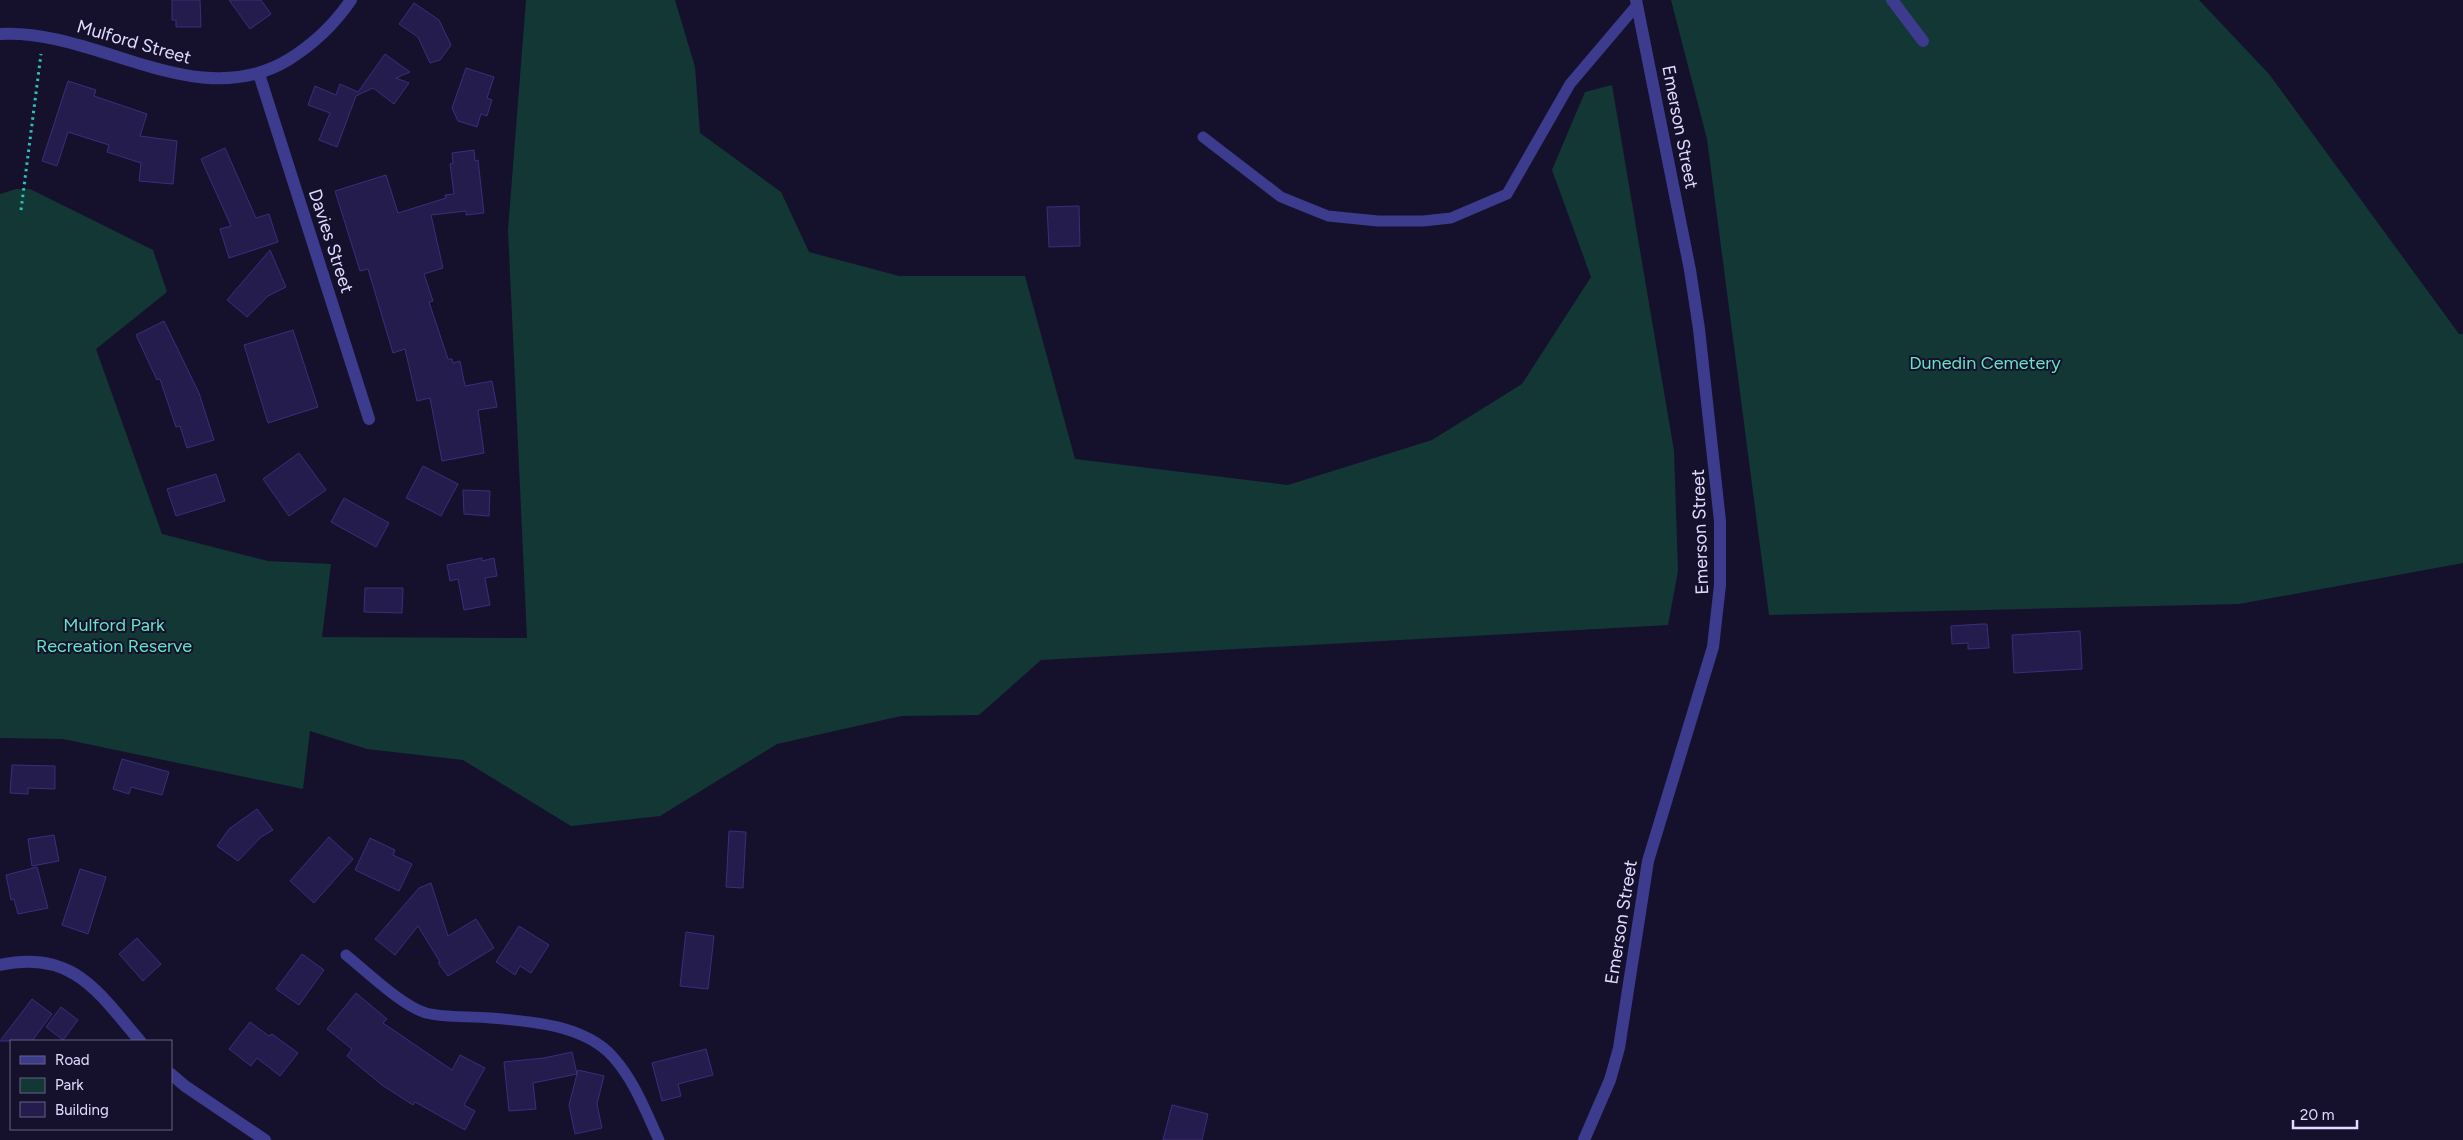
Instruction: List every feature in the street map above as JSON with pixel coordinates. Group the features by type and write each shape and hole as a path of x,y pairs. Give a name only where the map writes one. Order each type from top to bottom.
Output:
{"street":[{"name":"Mulford Street","path":"0,34 44,36 82,45 180,75 213,77 259,74 300,53 317,40 338,20 351,0"},
{"path":"1892,0 1923,41"},
{"name":"Emerson Street","path":"1584,1140 1610,1080 1619,1048 1648,861 1713,647 1720,585 1720,522 1699,329 1690,270 1637,2"},
{"name":"Davies Street","path":"259,74 369,419"},
{"path":"0,965 18,961 44,962 72,972 95,988 139,1040"},
{"path":"172,1075 185,1086 265,1140"}],"lane":[{"path":"1203,138 1281,197 1328,216 1423,221 1452,218 1507,194 1570,84 1637,2"},
{"path":"346,955 408,1004 425,1013 527,1022 554,1027 594,1042 613,1057 623,1070 659,1140"}],"path":[{"path":"21,210 44,36"}],"green space":[{"name":"Mulford Park Recreation Reserve","path":"526,0 675,0 695,67 700,133 781,192 809,252 899,276 1025,276 1075,459 1288,485 1432,440 1522,384 1591,277 1552,170 1585,92 1612,85 1674,451 1678,571 1668,625 1041,660 979,715 901,716 777,744 660,816 571,826 463,760 367,749 310,731 303,789 63,739 0,738 0,194 16,189 30,189 153,250 167,292 96,349 162,534 268,561 331,564 322,637 527,638 508,230"},
{"name":"Dunedin Cemetery","path":"1671,0 2199,0 2269,74 2459,334 2463,334 2463,563 2239,604 1769,615 1707,139"}],"building":[{"path":"172,0 200,0 201,27 176,27 176,20 172,20"},
{"path":"229,0 261,0 271,14 250,29"},
{"path":"414,3 439,20 451,45 440,60 430,63 418,37 399,24"},
{"path":"385,54 410,72 396,78 409,83 394,104 373,88 356,96 337,147 319,140 330,113 308,105 315,86 336,95 340,84 358,92"},
{"path":"466,68 494,77 487,98 492,100 487,116 481,114 477,127 458,121 452,108"},
{"path":"68,81 96,90 94,96 147,114 140,136 177,141 173,184 139,181 141,163 107,152 109,145 68,132 57,166 42,161"},
{"path":"225,148 256,218 269,214 278,242 229,258 220,229 231,226 201,159"},
{"path":"474,150 475,161 478,160 484,213 466,215 466,211 431,215 443,268 424,274 433,301 429,302 448,359 452,359 453,363 460,361 465,386 492,381 497,407 478,410 484,453 442,461 430,398 417,401 405,349 393,353 368,269 360,271 335,191 386,175 398,213 446,198 445,195 454,194 450,164 453,163 452,153"},
{"path":"1079,206 1080,246 1049,247 1047,207"},
{"path":"270,250 286,287 268,296 247,317 227,300"},
{"path":"164,321 199,393 214,440 187,448 180,426 176,427 160,379 157,380 136,335"},
{"path":"293,330 318,407 268,423 244,345"},
{"path":"299,453 326,490 289,516 263,479"},
{"path":"423,466 458,484 441,516 406,498"},
{"path":"216,474 225,501 176,516 167,489"},
{"path":"463,490 490,491 489,516 464,514"},
{"path":"344,498 389,523 376,547 331,522"},
{"path":"482,558 482,561 494,558 497,576 485,578 490,605 464,610 458,579 450,581 447,565"},
{"path":"365,588 403,588 402,613 364,612"},
{"path":"1987,624 1989,648 1968,649 1968,643 1952,644 1951,626"},
{"path":"2080,631 2082,669 2014,673 2012,635"},
{"path":"122,759 169,772 162,795 131,787 129,794 113,789"},
{"path":"12,765 55,766 55,789 28,788 28,794 10,793"},
{"path":"257,809 273,830 261,837 238,861 217,846 229,829"},
{"path":"729,831 746,832 743,888 726,887"},
{"path":"54,835 59,861 32,866 28,839"},
{"path":"329,837 353,859 314,903 290,881"},
{"path":"370,838 395,850 393,855 412,864 399,891 355,870"},
{"path":"37,867 48,908 18,914 14,899 11,900 6,875"},
{"path":"80,869 106,877 88,934 62,925"},
{"path":"431,883 448,936 476,919 494,948 448,976 438,963 440,962 418,926 395,955 375,939 419,888"},
{"path":"519,926 549,945 531,973 520,966 515,975 496,962"},
{"path":"686,932 714,936 708,989 680,986"},
{"path":"137,938 161,964 143,981 119,954"},
{"path":"302,954 324,970 299,1005 276,989"},
{"path":"356,993 387,1019 383,1023 452,1070 460,1055 485,1068 464,1105 475,1111 465,1130 415,1102 413,1105 382,1085 347,1056 352,1049 327,1029"},
{"path":"32,999 52,1014 33,1040 0,1041"},
{"path":"61,1007 78,1020 63,1040 46,1027"},
{"path":"250,1022 269,1036 272,1034 298,1053 280,1076 257,1058 251,1066 229,1049"},
{"path":"706,1049 713,1075 678,1084 681,1096 662,1101 652,1063"},
{"path":"572,1052 577,1074 533,1083 536,1109 509,1111 504,1062 544,1058"},
{"path":"578,1070 604,1076 597,1104 602,1128 575,1134 569,1105"},
{"path":"1172,1105 1208,1114 1202,1140 1163,1140"}]}
